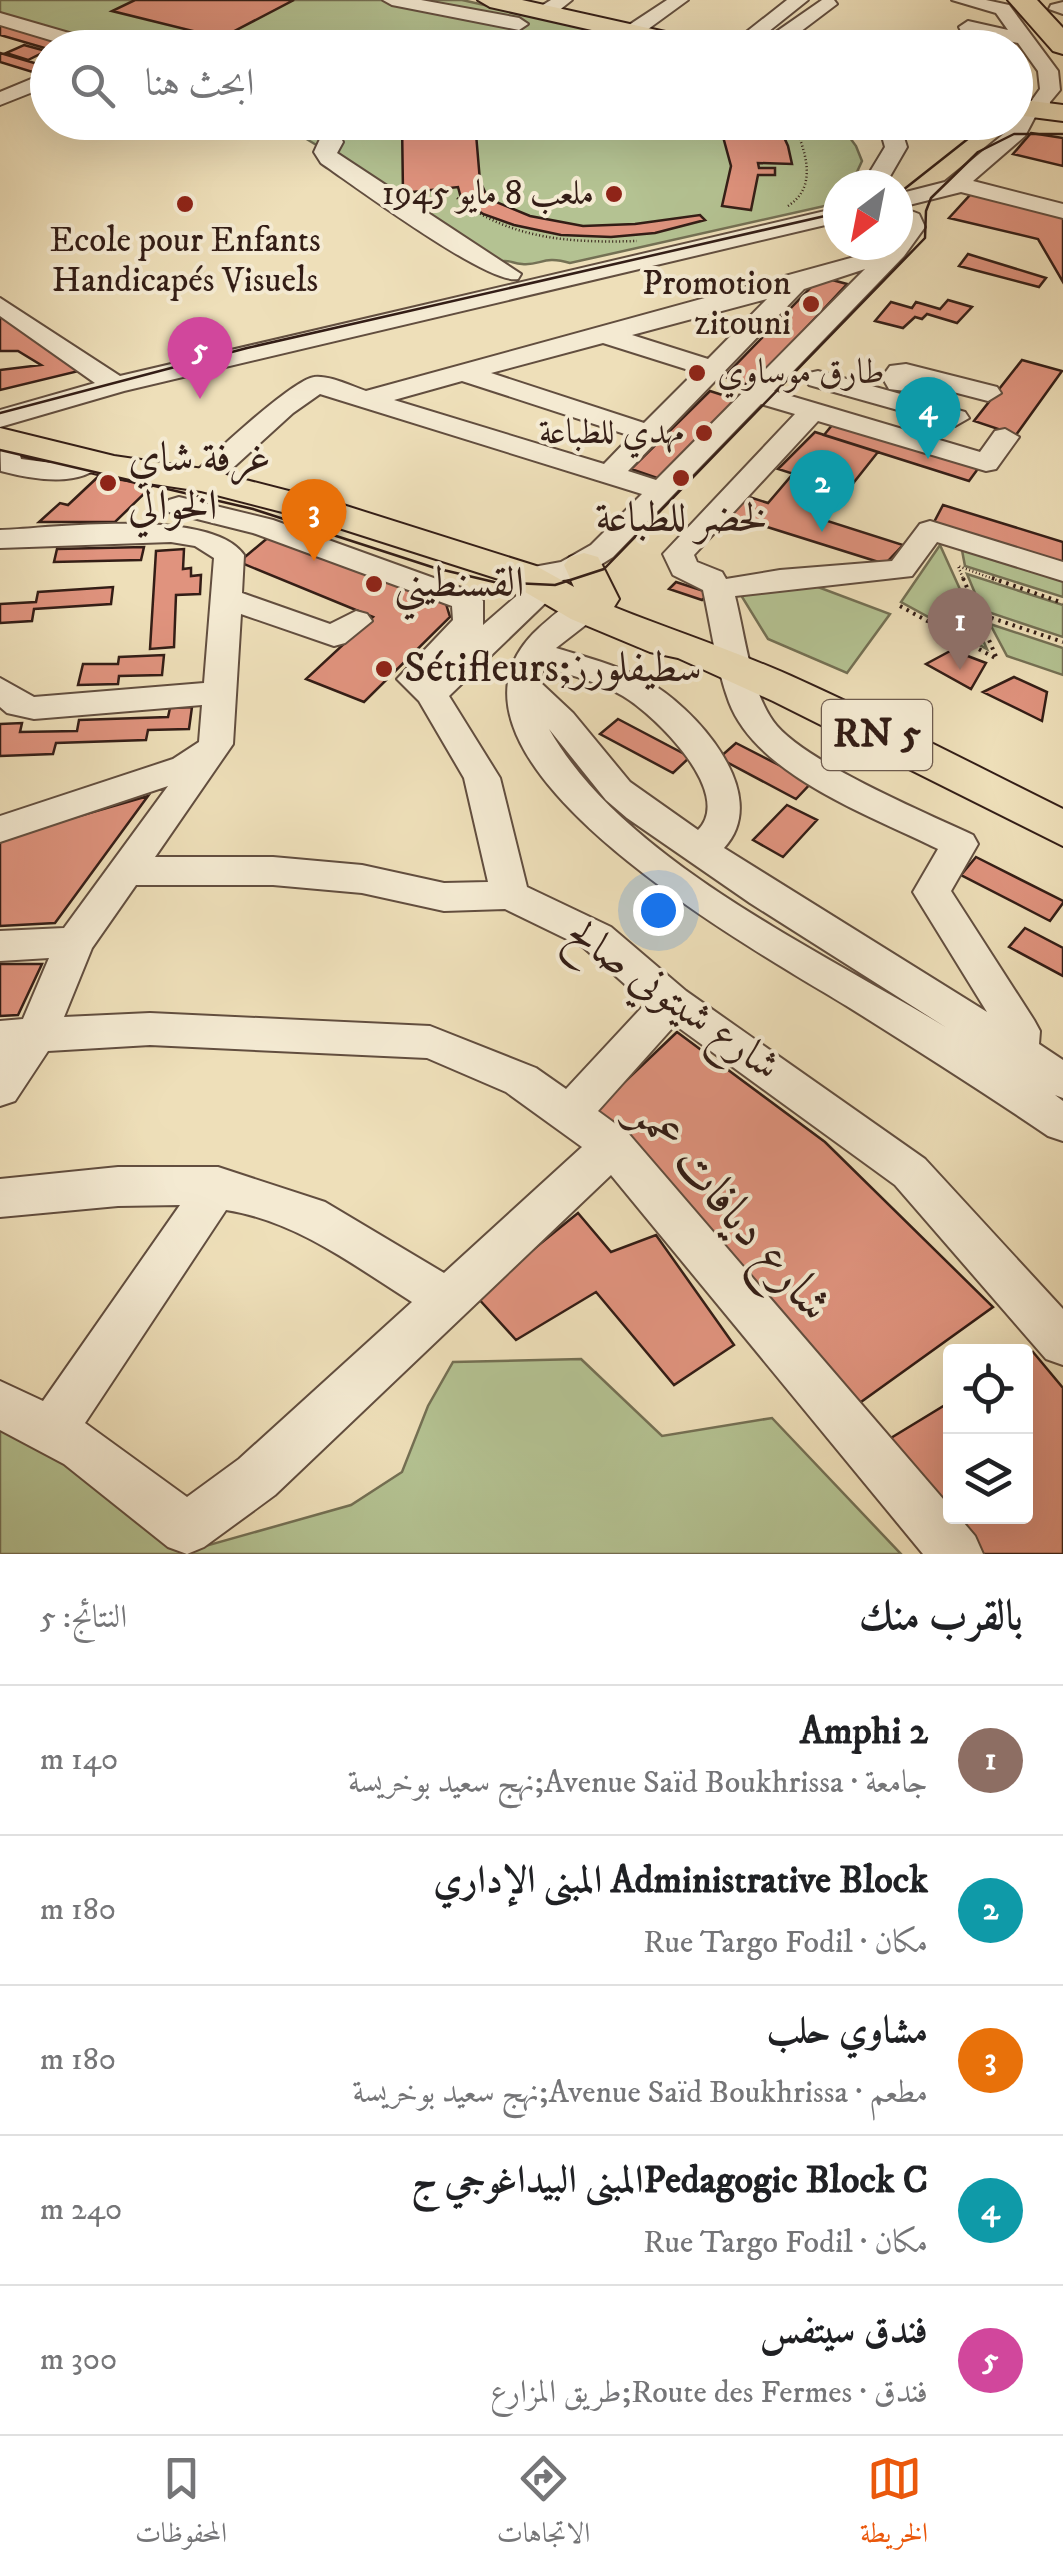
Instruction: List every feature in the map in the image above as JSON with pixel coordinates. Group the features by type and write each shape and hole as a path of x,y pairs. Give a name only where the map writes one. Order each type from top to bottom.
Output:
{"main road":[{"path":"490,0 553,6 640,30"},
{"path":"518,12 553,6"},
{"path":"636,29 644,30"},
{"name":"RN 5","path":"1,433 191,493 330,513 537,582 589,591 657,640 688,648 740,670 1063,830"}],"street":[{"path":"392,0 518,12"},
{"path":"636,29 679,0"},
{"path":"758,30 796,0"},
{"path":"961,0 1000,8 1011,30"},
{"path":"797,30 828,4"},
{"path":"0,18 40,30"},
{"path":"5,93 30,84"},
{"path":"331,140 325,152 329,158 425,224 509,274"},
{"path":"884,170 896,154 897,140"},
{"path":"913,204 958,184 1009,140"},
{"path":"958,184 1063,211"},
{"path":"1,433 116,385 823,218"},
{"path":"434,309 423,297 426,292 569,260"},
{"path":"362,400 868,260"},
{"path":"887,260 659,490 530,669 524,715 581,801 627,842 702,898 1063,1123"},
{"path":"610,474 796,283"},
{"path":"0,305 116,385"},
{"path":"603,334 714,369"},
{"path":"463,372 651,434"},
{"path":"818,379 907,377 988,393"},
{"path":"907,377 955,418"},
{"path":"868,428 907,377"},
{"path":"510,895 482,778 431,694 413,678 468,622 467,601 263,526 191,493 283,407 316,384 659,490"},
{"path":"757,394 986,463 1005,437"},
{"path":"812,411 678,554 684,568 711,579 718,590 750,716 775,744 844,788 960,844 932,892 1020,1031 1018,1052"},
{"path":"718,590 795,577 901,568 930,530 1063,572"},
{"path":"0,539 171,533 204,538 229,555 216,744 76,942 18,1037 0,1089"},
{"path":"431,694 525,602 537,582"},
{"path":"227,598 334,636 356,622"},
{"path":"530,669 546,705 618,791 699,850 1063,1081"},
{"path":"530,669 633,687 659,703 679,723 707,763 726,809 724,824 699,850"},
{"path":"0,689 19,705 34,708 220,693"},
{"path":"0,829 186,768 216,744"},
{"path":"581,801 618,791"},
{"name":"شارع شيتوني صالح","path":"125,872 273,871 362,879 444,897 510,895 596,937 672,1002 813,1099 910,1172 1063,1344"},
{"path":"0,946 76,942"},
{"path":"569,1114 672,1002"},
{"name":"شارع ديافات عمر","path":"18,1037 150,1029 430,1042 521,1080 613,1146 744,1306 958,1554"},
{"path":"0,1404 81,1447 186,1529 257,1477 613,1146"},
{"path":"0,1198 132,1185 218,1186 310,1216 447,1299"},
{"path":"51,1431 218,1186"}],"path":[{"path":"782,208 801,198 807,185 801,140"},
{"path":"457,198 487,220 534,235 644,241"},
{"path":"900,606 997,659 958,566 1063,602"},
{"path":"977,612 1063,642"}],"green space":[{"path":"0,0 462,0 597,30 56,30 0,14"},
{"name":"ملعب 8 مايو 1945","path":"308,140 852,140 862,161 858,170 823,170 823,206 570,263 498,262"},
{"path":"940,545 987,649 901,602"},
{"path":"961,545 1063,579 1063,597 965,566"},
{"path":"967,574 1063,605 1063,637 982,610"},
{"path":"802,581 890,614 847,673 768,639 739,592"},
{"path":"990,624 1063,648 1063,675 1007,656"},
{"path":"581,1359 662,1436 772,1418 901,1554 0,1554 0,1422 30,1438 188,1551 351,1505 402,1472 428,1406 453,1362"}],"building":[{"path":"135,0 294,0 236,30 189,30 112,11"},
{"path":"0,22 30,31 30,44 0,35"},
{"path":"24,45 30,47 28,60 6,53"},
{"path":"0,53 30,62 30,71 0,62"},
{"path":"1033,133 1063,138 1063,166 1013,154 1025,140 1033,140"},
{"path":"402,140 477,140 480,181 485,192 496,202 530,216 583,226 700,215 705,220 655,233 611,237 561,235 483,214 461,198 458,187 403,193"},
{"path":"724,140 785,140 792,164 758,163 759,168 775,168 775,175 758,175 751,210 722,206 731,166"},
{"path":"971,194 1063,217 1063,282 1038,239 949,218"},
{"path":"968,254 1046,278 1039,287 959,266"},
{"path":"821,277 847,284 752,386 724,377"},
{"path":"948,300 972,307 957,323 927,314 922,319 915,317 903,328 875,321 891,302 912,308 916,302 940,309"},
{"path":"0,310 87,369 0,390 0,370 41,365 18,351 0,351"},
{"path":"1022,360 1062,371 1016,435 974,421"},
{"path":"710,391 738,400 660,479 631,469"},
{"path":"833,424 980,466 969,481 824,435"},
{"path":"815,432 878,452 847,491 778,469"},
{"path":"101,474 151,487 115,522 39,522 60,503 68,505"},
{"path":"792,475 847,491 821,519 903,545 885,564 726,514 743,495 768,503"},
{"path":"943,505 1063,542 1063,565 932,526"},
{"path":"270,536 446,604 450,617 364,702 306,679 373,617 239,562"},
{"path":"144,547 141,560 54,562 57,549"},
{"path":"184,549 183,569 191,568 191,576 201,575 200,594 176,595 174,647 150,649 156,551"},
{"path":"676,582 710,593 702,600 669,589"},
{"path":"113,587 111,604 34,609 32,621 0,623 0,604 36,602 38,592"},
{"path":"952,650 986,663 971,689 926,664"},
{"path":"164,655 162,675 119,676 118,684 78,685 83,664 118,664 119,657"},
{"path":"1014,677 1047,692 1042,721 983,692"},
{"path":"192,707 189,729 148,730 146,740 56,743 53,754 0,756 0,724 22,723 20,732 77,731 79,720 168,717 170,708"},
{"path":"618,719 690,757 673,773 600,734"},
{"path":"736,743 812,782 796,799 719,758"},
{"path":"148,796 55,923 0,926 0,839"},
{"path":"787,805 817,820 783,857 753,840"},
{"path":"976,857 1063,903 1050,921 961,875"},
{"path":"1025,928 1063,948 1063,976 1009,947"},
{"path":"0,964 42,964 18,1015 0,1016"},
{"path":"677,1032 825,1142 993,1307 847,1412 594,1111"},
{"path":"578,1213 611,1252 656,1235 734,1345 674,1385 596,1292 516,1340 476,1296"},
{"path":"1033,1352 1063,1388 1063,1554 979,1554 952,1524 1033,1524"},
{"path":"943,1406 943,1514 881,1444"}],"tram line":[{"path":"1033,134 1063,134"},
{"path":"913,182 966,140"},
{"path":"0,450 253,509 435,568 494,582 555,585 604,569 925,238 926,211 931,198 978,152 1002,140"},
{"path":"0,413 247,348 823,216"}],"place":[{"name":"ملعب 8 مايو 1945","path":"614,194"},
{"name":"Ecole pour Enfants Handicapés Visuels","path":"185,204"},
{"name":"Promotion zitouni","path":"811,304"},
{"name":"طارق موساوي","path":"697,373"},
{"name":"فندق سيتفس","path":"200,399"},
{"name":"مهدي للطباعة","path":"704,433"},
{"name":"Pedagogic Block Cالمبنى البيداغوجي ج","path":"928,459"},
{"name":"لخضر للطباعة","path":"681,478"},
{"name":"غرفة شاي الخوالي","path":"108,483"},
{"name":"Administrative Block المبنى الإداري","path":"822,532"},
{"name":"مشاوي حلب","path":"314,561"},
{"name":"القسنطيني","path":"374,584"},
{"name":"Sétifleurs;سطيفلورز","path":"384,669"},
{"name":"Amphi 2","path":"960,670"}]}
